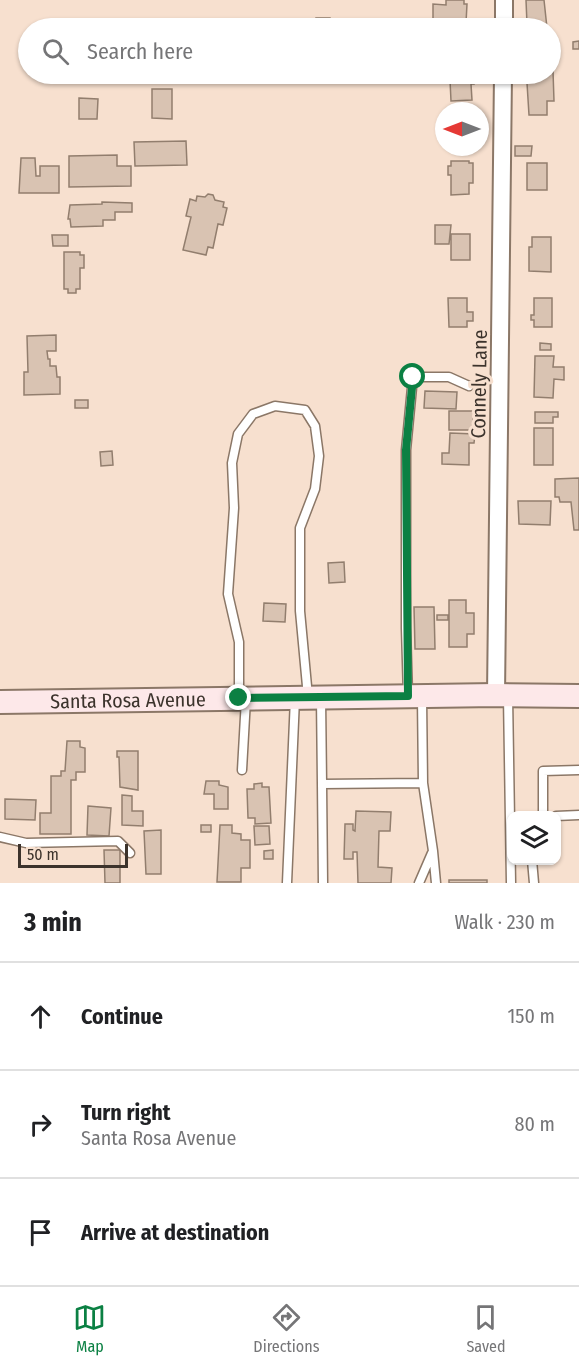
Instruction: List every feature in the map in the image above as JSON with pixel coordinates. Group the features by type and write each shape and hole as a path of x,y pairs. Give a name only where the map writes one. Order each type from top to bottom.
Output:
{"main road":[{"name":"Santa Rosa Avenue","path":"0,702 579,696"}],"street":[{"path":"504,0 504,18"},
{"name":"Connely Lane","path":"502,695 503,84"}],"lane":[{"path":"436,883 415,696 406,450 413,377 449,377 469,386"},
{"path":"242,770 239,642 228,594 234,508 232,463 238,434 253,414 275,406 304,410 315,426 318,446 315,489 300,528 300,611 308,698 322,784 323,883"},
{"path":"502,695 512,883"},
{"path":"287,883 308,698"},
{"path":"543,811 543,771 579,770"},
{"path":"322,784 423,783"},
{"path":"561,816 579,815"},
{"path":"0,837 26,843 118,841 130,853"},
{"path":"419,883 433,851"},
{"path":"532,865 534,883"}],"building":[{"path":"446,0 464,0 464,4 467,4 466,18 433,18 433,4 446,5"},
{"path":"526,0 544,0 546,18 527,18"},
{"path":"579,41 579,49 573,49 573,42"},
{"path":"450,84 471,84 472,100 451,101"},
{"path":"527,84 553,84 554,101 547,101 547,115 529,115"},
{"path":"152,89 172,89 172,119 152,118"},
{"path":"79,98 98,99 97,119 79,119"},
{"path":"186,141 187,165 135,166 134,142"},
{"path":"515,146 532,146 531,156 515,156"},
{"path":"117,155 117,166 131,166 131,186 69,187 69,156"},
{"path":"21,158 35,158 36,176 40,176 40,166 59,166 59,193 19,193"},
{"path":"451,161 473,163 473,183 469,183 469,194 451,195 451,175 448,175 448,166 451,166"},
{"path":"527,163 547,163 547,190 527,190"},
{"path":"208,194 213,195 215,200 224,202 223,207 227,208 223,225 218,224 213,248 208,247 206,255 183,250 191,217 186,216 190,199 196,201 197,196 205,197"},
{"path":"102,202 132,203 132,212 115,212 115,220 103,220 103,226 71,227 70,219 68,219 70,205 102,204"},
{"path":"435,225 451,225 449,244 435,244"},
{"path":"451,234 470,234 470,260 451,260"},
{"path":"52,235 68,235 68,246 53,246"},
{"path":"532,237 551,237 551,272 529,271 529,247 532,247"},
{"path":"64,252 80,252 80,255 84,255 84,268 80,268 80,289 76,289 76,293 68,293 68,289 64,289"},
{"path":"448,298 467,298 467,312 473,312 473,321 467,321 467,327 449,327"},
{"path":"534,298 552,298 552,327 534,327 531,315 534,315"},
{"path":"56,335 56,351 47,351 50,366 56,366 57,377 60,377 60,394 24,395 24,372 28,372 27,336"},
{"path":"540,343 551,344 551,350 540,350"},
{"path":"535,356 554,356 553,367 564,367 564,380 554,379 553,398 534,397"},
{"path":"425,391 457,392 456,409 424,408"},
{"path":"75,400 88,400 88,408 75,408"},
{"path":"449,411 473,411 473,430 449,430"},
{"path":"535,412 558,412 558,417 553,417 553,423 535,423"},
{"path":"534,428 553,428 553,465 534,465"},
{"path":"450,433 475,434 474,443 469,443 469,465 442,464 442,453 449,453"},
{"path":"112,451 113,465 101,466 100,452"},
{"path":"579,478 579,530 574,530 571,502 560,502 559,497 555,497 555,479"},
{"path":"518,501 551,501 550,525 519,524"},
{"path":"344,562 345,582 329,583 328,563"},
{"path":"449,600 466,600 466,613 474,613 474,634 467,634 467,647 449,647"},
{"path":"264,603 286,604 285,622 263,621"},
{"path":"414,607 434,607 435,649 415,649"},
{"path":"437,615 448,615 448,620 437,620"},
{"path":"67,741 80,741 80,747 85,748 85,772 76,772 76,780 71,780 71,834 40,834 40,813 51,813 51,776 61,776 61,771 65,771"},
{"path":"117,751 138,751 138,790 120,787"},
{"path":"206,781 219,781 219,785 228,787 228,809 214,809 214,794 204,794"},
{"path":"262,783 262,787 269,787 271,823 255,824 255,818 248,818 247,789 254,789 254,784"},
{"path":"122,795 132,796 132,811 143,811 143,826 122,825"},
{"path":"5,799 36,800 35,820 5,819"},
{"path":"88,806 111,808 109,836 87,835"},
{"path":"356,811 391,812 390,831 379,831 378,867 392,868 391,883 358,883 357,852 353,852 353,859 344,859 345,824 353,824 355,831"},
{"path":"201,825 211,825 211,832 201,832"},
{"path":"220,825 232,825 232,833 241,834 241,840 250,840 250,868 241,868 241,882 217,882"},
{"path":"254,826 269,826 270,844 255,845"},
{"path":"161,830 161,874 146,874 144,831"},
{"path":"104,850 120,850 120,883 105,883"},
{"path":"273,850 273,859 264,859 264,851"},
{"path":"449,880 487,880 487,883 449,883"}],"route":[{"path":"239,698 408,696 406,450 413,377"}]}
